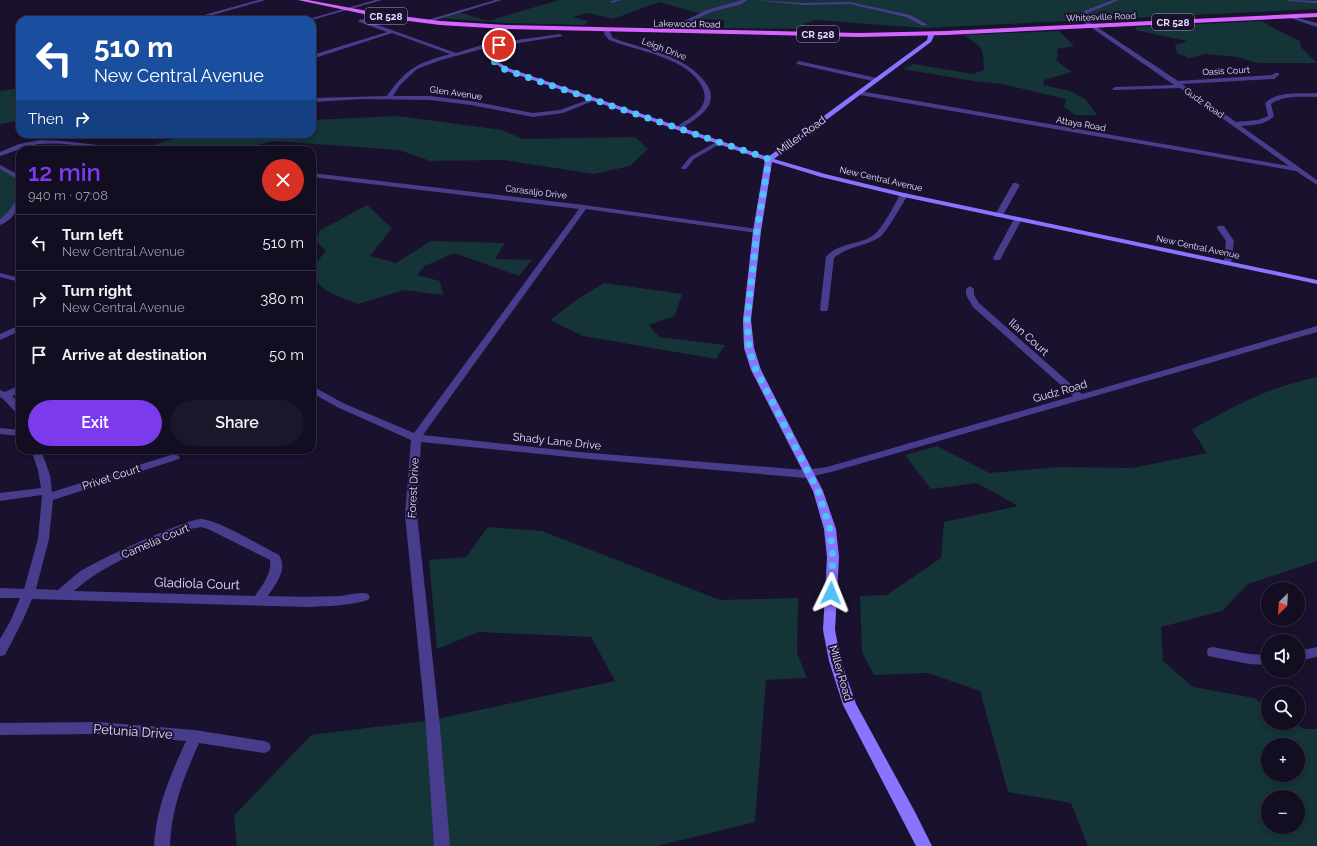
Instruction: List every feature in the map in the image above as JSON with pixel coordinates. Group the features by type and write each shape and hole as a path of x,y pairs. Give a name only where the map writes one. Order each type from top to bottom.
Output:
{"main road":[{"name":"CR 528","path":"300,0 345,9"},
{"name":"Lakewood Road","path":"345,9 427,21 506,27 607,31 859,35 1030,28"},
{"name":"Whitesville Road","path":"1030,28 1317,15"}],"street":[{"path":"87,0 93,0"},
{"path":"204,16 264,0"},
{"path":"316,18 380,0"},
{"path":"427,21 500,0"},
{"path":"612,2 619,0"},
{"path":"666,31 709,11 740,3 745,0"},
{"path":"753,0 804,4 847,2 884,12 908,16 925,25"},
{"path":"1090,25 1079,17 1088,11 1117,0"},
{"path":"1291,0 1317,2"},
{"path":"1307,16 1317,24"},
{"path":"1292,17 1317,24"},
{"path":"361,21 455,54"},
{"name":"Gudz Road","path":"1090,25 1317,183"},
{"path":"491,46 506,27"},
{"name":"Leigh Drive","path":"607,31 610,39 682,64 695,72 702,79 708,91 707,104 697,116 680,127"},
{"path":"316,56 391,32"},
{"name":"Miller Road","path":"924,846 850,705 835,661 829,630 833,557 830,529 818,491 756,370 749,348 747,320 757,230 769,159 929,41 931,36 929,33"},
{"path":"389,97 398,84 416,68 455,54 491,46 560,36"},
{"name":"New Central Avenue","path":"491,46 490,51 492,59 497,65 506,70 680,127 806,171 904,195 1317,282"},
{"path":"799,63 877,80"},
{"name":"Oasis Court","path":"1115,89 1274,77 1276,74"},
{"name":"Attaya Road","path":"860,93 1300,170"},
{"path":"1234,124 1257,122 1269,119 1271,116 1268,103 1272,100 1281,97 1317,96"},
{"name":"Glen Avenue","path":"316,100 389,97 448,100 533,115 561,112 595,99"},
{"path":"22,146 38,142 51,142 87,146"},
{"path":"684,168 692,158 720,142"},
{"path":"0,154 16,148"},
{"path":"0,167 16,176"},
{"path":"764,186 776,171 806,171"},
{"name":"Carasaljo Drive","path":"316,175 584,207 757,230"},
{"path":"316,180 321,176"},
{"path":"999,215 1016,185"},
{"path":"824,310 830,257 841,249 874,238 879,234 904,195"},
{"path":"0,223 11,214 16,207"},
{"path":"416,438 584,207"},
{"path":"997,258 1018,219"},
{"path":"1221,228 1230,240 1228,263"},
{"path":"0,275 16,279"},
{"name":"Ilan Court","path":"970,289 970,295 976,305 1080,398"},
{"name":"Gudz Road","path":"810,474 1317,329"},
{"path":"0,337 16,330"},
{"path":"3,394 16,389"},
{"name":"Shady Lane Drive","path":"316,391 340,404 416,438 579,456 775,473 810,474"},
{"path":"3,394 16,404"},
{"path":"0,431 16,433"},
{"name":"Forest Drive","path":"416,438 411,515 433,727 442,846"},
{"path":"0,651 19,617 33,580 46,527 46,494 42,466 38,454"},
{"name":"Privet Court","path":"0,497 46,494 176,457"},
{"name":"Camelia Court","path":"62,594 84,575 103,564 187,526 201,523 212,526 275,558 277,568 274,576 259,600"},
{"name":"Gladiola Court","path":"0,593 307,602 345,600 364,597"},
{"path":"1213,652 1261,660"},
{"path":"1305,655 1317,652"},
{"name":"Petunia Drive","path":"0,729 98,728 196,736 264,747"},
{"path":"162,846 162,830 172,789 196,736"}],"green space":[{"path":"559,0 1317,0 1317,9 923,28 815,20 804,24 805,29 724,28 724,20 690,19 701,14 659,2 613,19 589,13 573,17 588,21 585,25 507,23 440,18 458,12 488,21"},
{"path":"1262,21 1300,41 1301,47 1317,63 1258,63 1237,57 1205,54 1189,58 1177,53 1175,45 1187,41 1135,30 1136,27"},
{"path":"1059,31 1074,46 1057,49 1058,56 1056,60 1072,72 1044,80 1043,85 1070,91 1085,99 1097,115 1075,115 1064,107 1066,99 1002,84 973,81 903,69 914,64 973,74 984,70 981,48 975,42 963,35"},
{"path":"16,89 16,122 0,124 0,91"},
{"path":"397,116 502,130 523,139 635,137 648,149 630,166 594,174 503,160 430,161 399,150 274,141 252,146 150,146 175,138 316,138 316,120"},
{"path":"0,167 16,176 16,207 0,223"},
{"path":"367,205 392,228 370,256 396,263 431,241 505,243 495,259 532,260 519,276 454,253 425,266 417,275 440,281 443,295 404,290 358,304 329,292 316,280 316,262 326,251 316,241 319,231"},
{"path":"604,283 682,294 675,316 649,325 659,337 725,345 716,359 583,336 550,320 579,298"},
{"path":"1317,377 1317,561 1248,584 1222,611 1161,627 1163,661 1193,687 1254,698 1261,702 1261,730 1317,729 1317,846 1088,846 1071,803 1008,792 980,691 928,673 874,675 862,652 860,596 887,595 941,558 944,522 1018,506 977,483 931,489 905,455 937,446 989,473 1058,467 1132,468 1207,453 1192,430 1252,398 1284,386"},
{"path":"488,527 542,531 720,600 798,598 797,653 807,678 766,680 755,822 657,846 237,846 234,816 311,735 432,720 615,681 591,637 479,632 437,649 429,560 466,557"}],"route":[{"path":"499,45 491,46 490,51 492,59 497,65 506,70 680,127 769,159 751,276 747,320 749,348 756,370 818,491 830,529 833,557 831,593"}]}
